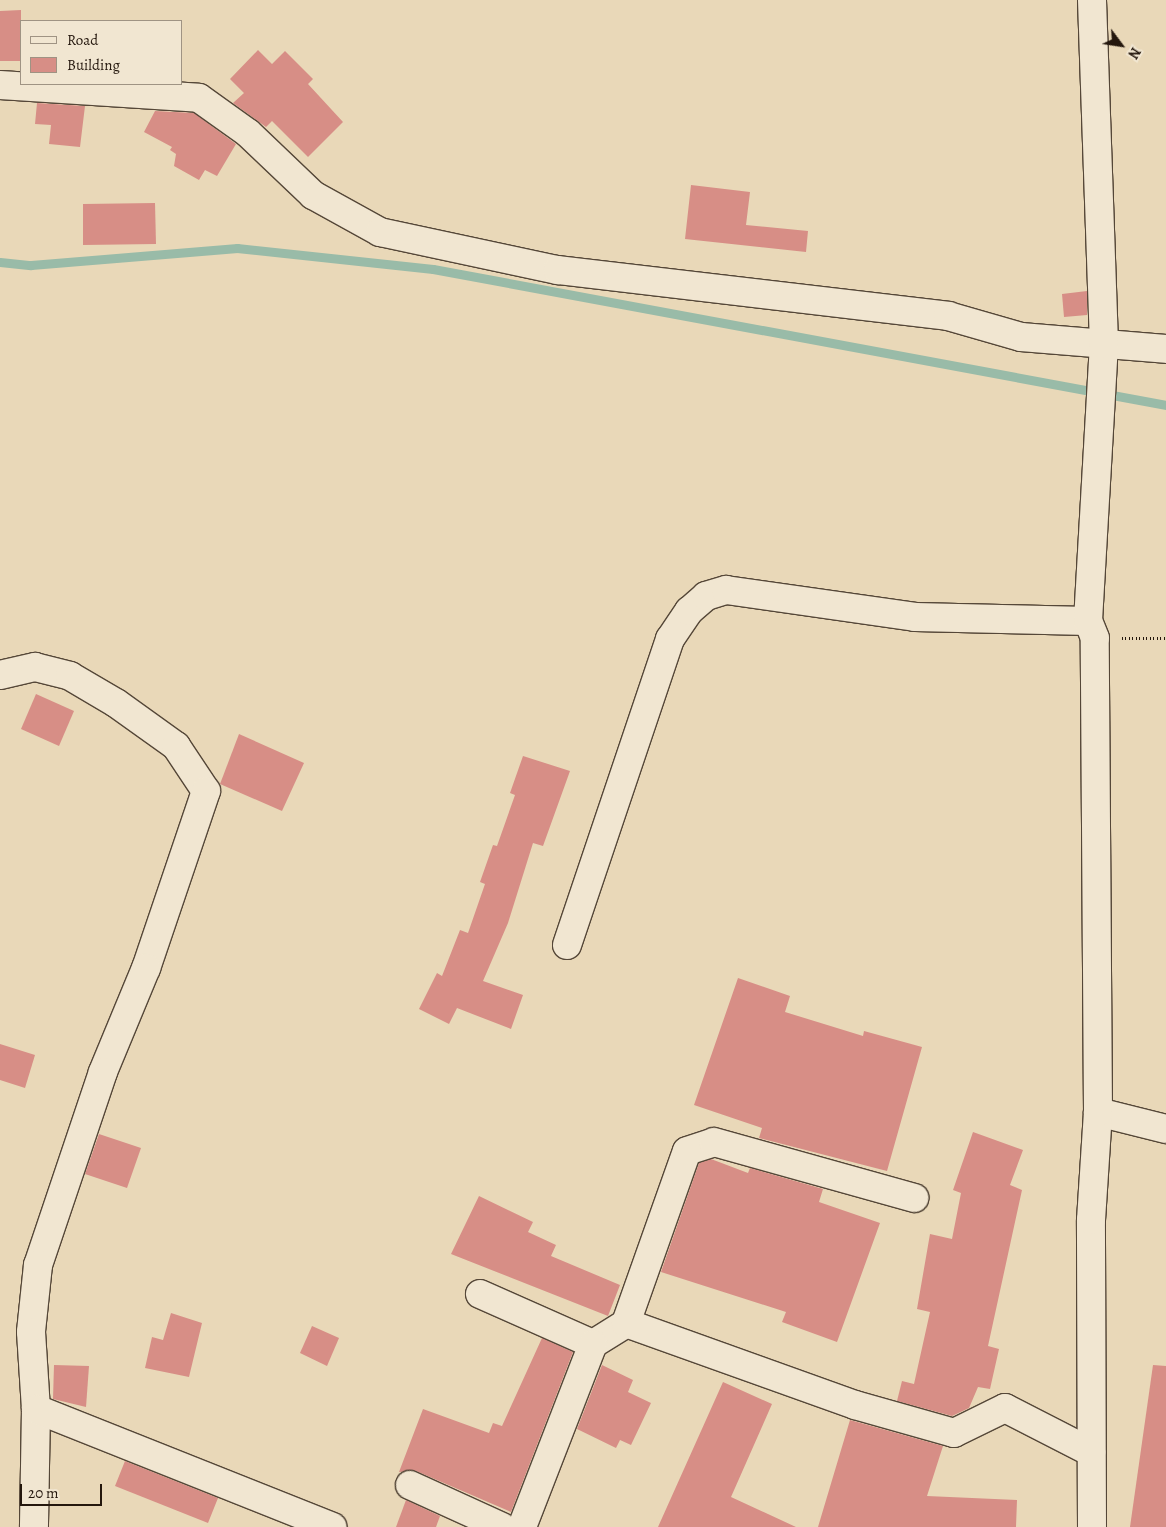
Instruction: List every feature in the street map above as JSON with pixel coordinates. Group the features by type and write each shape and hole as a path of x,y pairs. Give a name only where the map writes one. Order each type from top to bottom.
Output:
{"street":[{"path":"1092,0 1104,344 1098,424 1092,630 1098,1112 1091,1220 1092,1527"},
{"path":"0,85 199,98 248,133 313,195 380,232 558,270 948,316 1021,337 1166,349"},
{"path":"566,945 670,639 689,611 706,596 726,590 916,617 1092,630"},
{"path":"0,675 35,667 70,676 116,703 176,746 206,792 146,968 102,1072 38,1265 31,1332 36,1409 34,1527"},
{"path":"1098,1112 1166,1129"},
{"path":"522,1527 594,1344 626,1323 687,1151 714,1142 914,1198"},
{"path":"480,1294 594,1344"},
{"path":"626,1323 855,1406 954,1433 1005,1408 1091,1452"},
{"path":"36,1409 332,1527"},
{"path":"410,1485 502,1527"}],"path":[{"path":"1092,630 1166,638"}],"building":[{"path":"21,10 20,61 0,61 0,11"},
{"path":"258,50 272,64 285,51 313,79 308,84 343,122 308,157 272,121 266,127 233,103 244,93 230,79"},
{"path":"37,103 85,106 80,147 49,144 51,125 35,124"},
{"path":"155,111 194,113 236,144 217,176 205,170 199,180 174,166 176,154 170,150 172,147 144,132"},
{"path":"691,185 750,192 746,225 808,231 806,252 685,239"},
{"path":"155,203 156,244 83,245 83,204"},
{"path":"1087,291 1087,315 1064,317 1062,294"},
{"path":"36,694 74,711 59,746 21,729"},
{"path":"239,734 304,763 282,811 220,784"},
{"path":"523,756 570,771 543,846 533,843 508,923 483,981 523,995 511,1029 457,1008 449,1024 419,1009 437,973 442,976 460,930 468,933 485,884 480,882 493,845 497,846 515,795 510,793"},
{"path":"738,978 790,996 785,1012 863,1036 864,1031 922,1047 887,1171 759,1138 762,1128 694,1105"},
{"path":"0,1044 35,1055 25,1088 0,1080"},
{"path":"973,1132 1023,1150 1010,1185 1022,1190 988,1346 999,1349 990,1389 978,1387 969,1408 952,1416 897,1401 902,1381 914,1384 930,1312 917,1309 930,1234 952,1239 961,1193 953,1190"},
{"path":"99,1134 141,1148 127,1188 85,1174"},
{"path":"711,1159 748,1173 750,1168 823,1189 819,1202 880,1223 837,1342 782,1322 786,1312 661,1272 699,1163"},
{"path":"479,1196 533,1222 528,1232 556,1245 551,1256 620,1285 608,1316 451,1254"},
{"path":"171,1313 202,1323 189,1377 145,1368 152,1337 163,1340"},
{"path":"312,1326 339,1338 327,1366 300,1353"},
{"path":"542,1338 573,1352 511,1512 416,1471 399,1472 423,1409 489,1433 493,1423 502,1426"},
{"path":"54,1365 89,1366 86,1407 53,1399"},
{"path":"602,1365 633,1380 628,1392 651,1403 631,1445 620,1440 616,1448 577,1429"},
{"path":"1153,1365 1166,1366 1166,1527 1130,1527"},
{"path":"723,1382 772,1404 731,1497 796,1527 658,1527"},
{"path":"850,1420 943,1446 927,1496 1017,1500 1016,1527 818,1527"},
{"path":"125,1461 218,1498 208,1523 115,1486"},
{"path":"406,1500 440,1516 436,1527 396,1527"}],"waterway":[{"path":"0,262 31,265 237,248 433,269 1166,405"}]}
